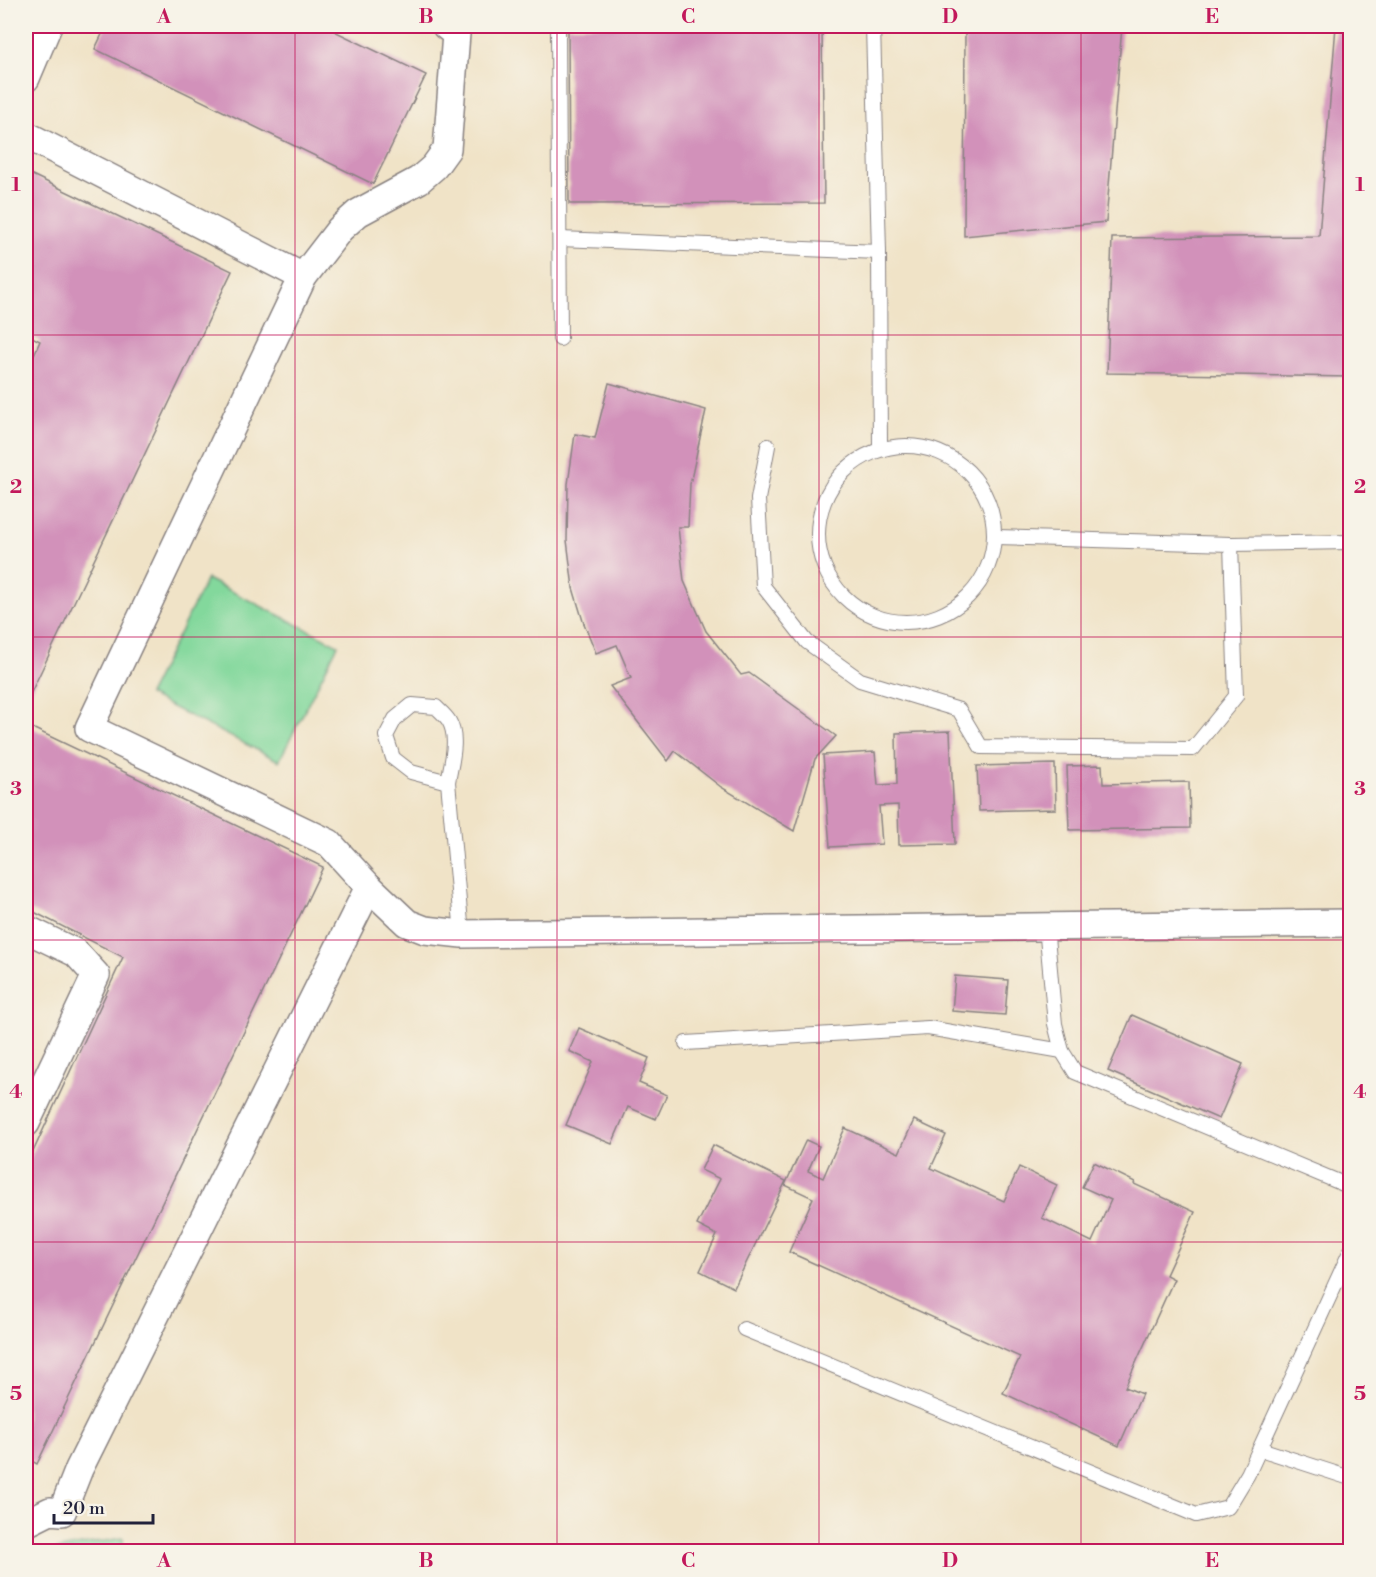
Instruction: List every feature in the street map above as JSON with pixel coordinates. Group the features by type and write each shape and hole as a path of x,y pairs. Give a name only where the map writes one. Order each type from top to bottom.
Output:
{"street":[{"path":"26,78 48,26"},
{"path":"446,26 456,34 447,149 434,167 419,180 352,218 340,229 303,277 89,728 329,843 369,887 407,923 425,930 462,934 1350,922"},
{"path":"26,135 303,277"},
{"path":"26,1523 38,1507 62,1512 79,1469 369,887"},
{"path":"26,929 76,953 96,975 26,1123"}],"lane":[{"path":"558,26 560,339"},
{"path":"873,26 879,252 880,449"},
{"path":"560,239 879,252"},
{"path":"907,445 936,450 960,464 980,484 992,510 996,537 976,590 956,608 930,620 899,622 870,615 844,598 826,573 818,544 820,513 832,485 852,463 880,449 907,445"},
{"path":"768,446 758,499 763,586 807,642 860,680 959,710 981,747 1193,749 1236,696 1231,544"},
{"path":"996,537 1231,544 1350,543"},
{"path":"448,782 411,772 393,758 386,736 395,719 411,705 436,707 449,720 453,733 448,782 462,934"},
{"path":"1046,926 1055,1024 1062,1051 1075,1072 1346,1185 1350,1190"},
{"path":"686,1042 928,1028 1062,1051"},
{"path":"744,1329 1196,1515 1228,1507 1248,1474 1350,1252"},
{"path":"1260,1449 1350,1478"}],"green space":[{"path":"207,579 338,645 279,761 148,695"},
{"path":"123,1538 123,1551 47,1551"}],"building":[{"path":"106,26 324,26 426,75 373,184 95,49"},
{"path":"568,26 822,26 824,203 569,204"},
{"path":"965,26 1122,26 1106,222 964,236"},
{"path":"1336,26 1350,26 1350,377 1107,373 1112,238 1319,236"},
{"path":"26,172 232,271 26,703 26,373 40,341 26,334"},
{"path":"609,383 706,410 690,484 688,527 678,527 684,581 706,631 741,675 749,673 836,736 815,759 794,831 721,787 675,751 668,761 610,686 631,678 617,645 596,653 573,588 567,540 568,484 575,434 595,438"},
{"path":"26,725 323,867 37,1464 26,1458 26,1167 123,957 26,908"},
{"path":"950,731 955,844 899,845 898,805 879,806 882,844 830,847 823,755 875,752 878,785 897,784 896,733"},
{"path":"1055,764 1056,809 979,811 977,766"},
{"path":"1102,765 1103,784 1189,782 1190,828 1069,830 1067,766"},
{"path":"955,976 1008,980 1005,1015 952,1011"},
{"path":"1132,1015 1243,1064 1219,1119 1108,1071"},
{"path":"579,1028 649,1058 639,1083 667,1095 656,1119 628,1107 612,1144 566,1125 593,1062 569,1051"},
{"path":"914,1120 946,1135 931,1168 1004,1201 1019,1167 1057,1185 1042,1218 1092,1242 1111,1200 1082,1187 1094,1162 1135,1182 1134,1184 1195,1212 1166,1275 1174,1279 1125,1387 1142,1394 1119,1446 1003,1393 1020,1357 789,1252 813,1198 785,1185 806,1140 819,1146 808,1171 823,1178 845,1128 899,1153"},
{"path":"713,1145 786,1181 734,1288 700,1271 717,1235 697,1225 720,1179 701,1170"}]}
